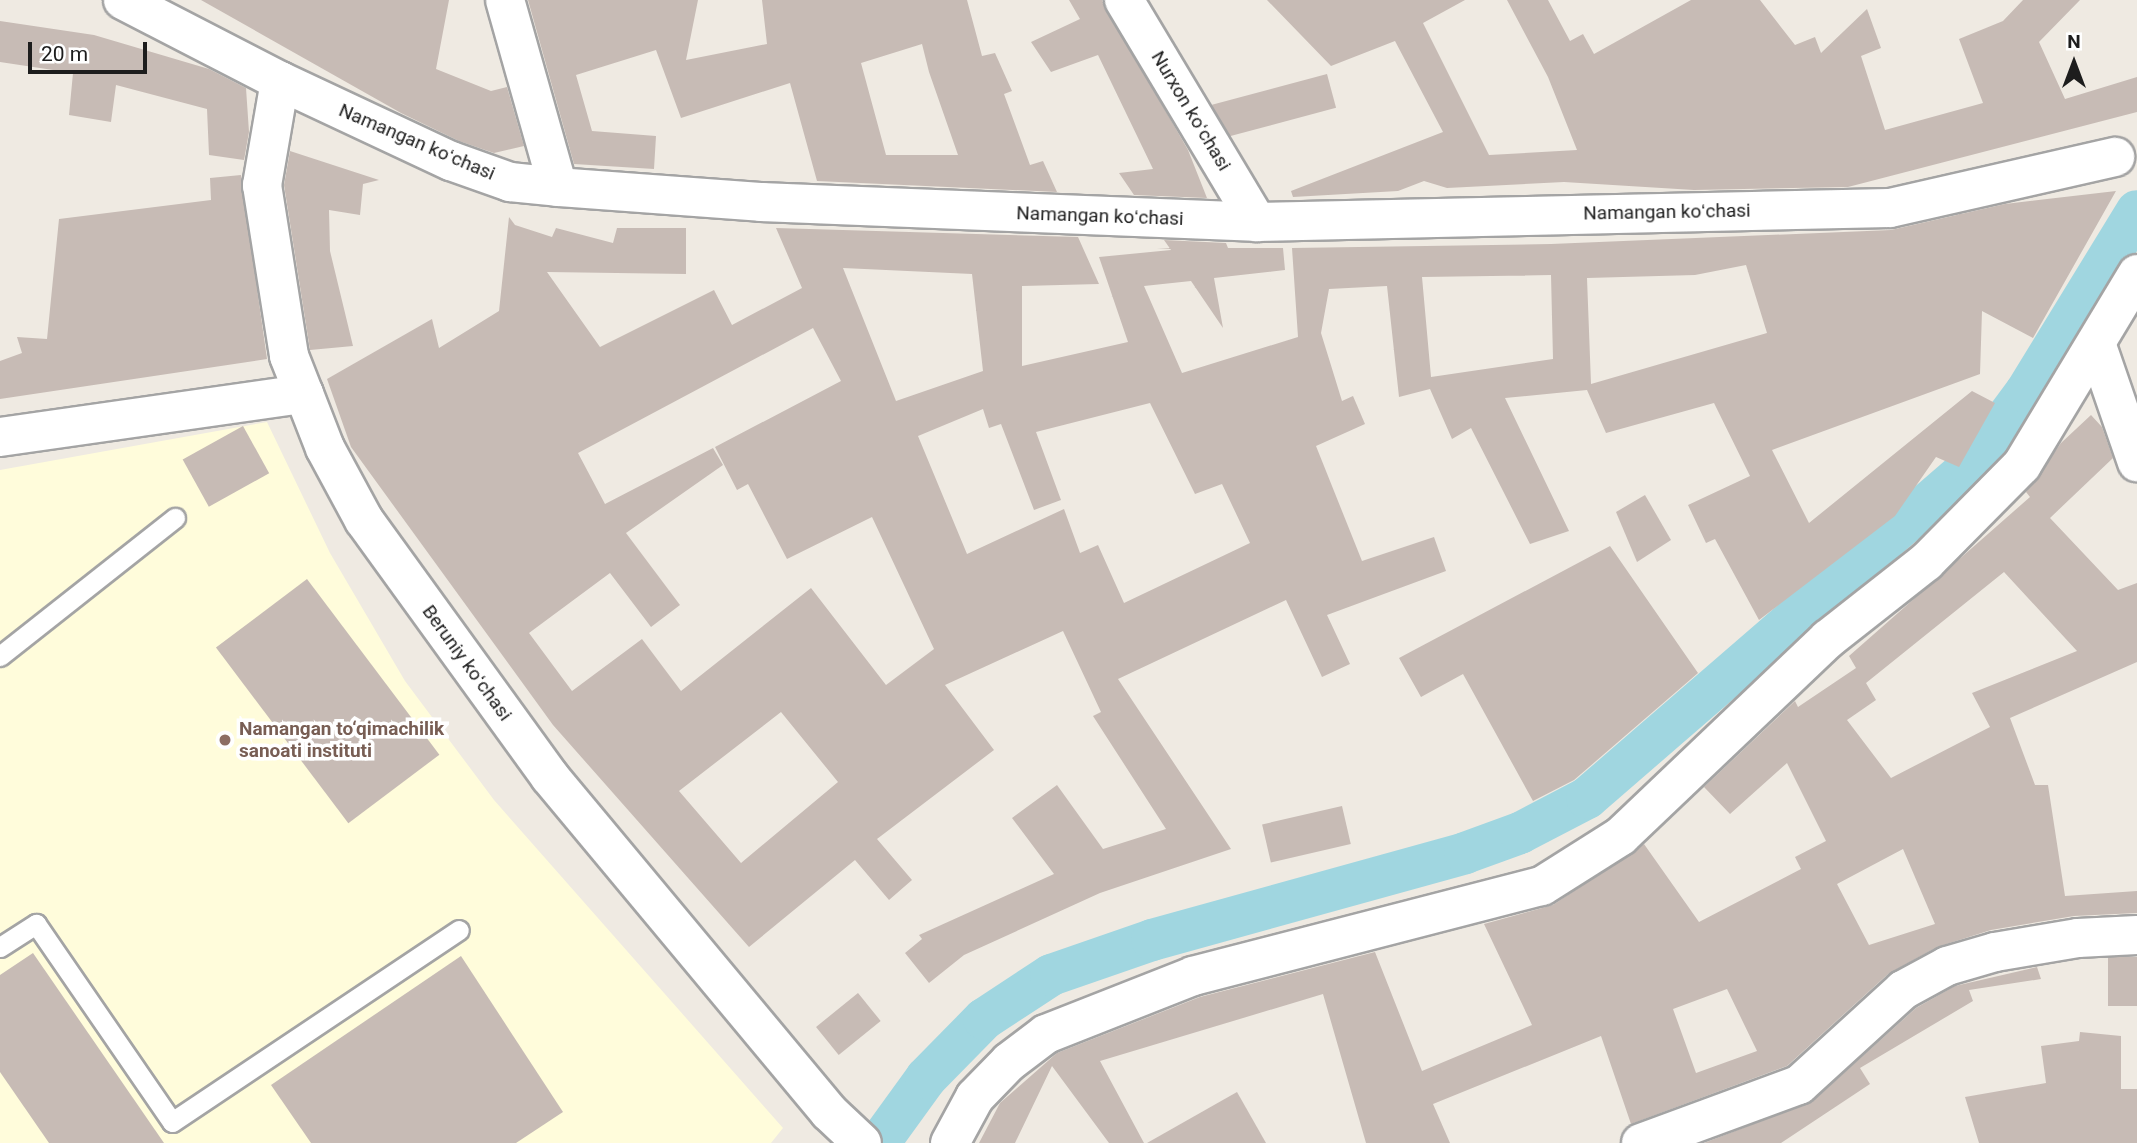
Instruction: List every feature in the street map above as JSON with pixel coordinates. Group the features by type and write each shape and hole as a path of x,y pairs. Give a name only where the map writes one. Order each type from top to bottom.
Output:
{"street":[{"name":"Namangan koʻchasi","path":"122,0 129,0 280,81 451,161 510,182 558,187 761,202 1257,222 1890,208 2115,158"},
{"path":"505,0 558,187"},
{"name":"Nurxon koʻchasi","path":"1124,0 1257,222"},
{"name":"Beruniy koʻchasi","path":"280,81 262,185 289,356 325,448 364,520 550,777 829,1112 862,1143"},
{"path":"950,1143 975,1097 1009,1062 1046,1034 1193,976 1542,886 1621,835 1828,639 1926,562 2022,465 2097,346 2137,274"},
{"path":"2097,346 2137,462"},
{"path":"0,437 304,394"},
{"path":"1641,1143 1799,1085 1903,990 1947,966 1995,952 2078,938 2137,936"}],"lane":[{"path":"0,656 175,518"},
{"path":"0,947 36,924 172,1122 459,930"}],"shaded area":[{"name":"Namangan to‘qimachilik sanoati instituti","path":"267,422 330,553 405,681 494,800 783,1128 771,1143 0,1143 0,470"}],"building":[{"path":"201,0 449,0 436,69 491,91 507,87 524,146 494,153 459,141 401,113"},
{"path":"528,0 698,0 686,60 767,44 762,0 967,0 982,56 995,53 1012,91 1004,94 1030,165 1043,161 1057,192 817,181 790,83 681,118 656,50 576,75 592,131 656,136 654,169 574,164","holes":["922,44 958,155 886,155 861,63"]},
{"path":"1069,0 1102,0 1188,150 1207,198 1134,195 1119,173 1153,169 1098,55 1051,72 1031,42 1080,19"},
{"path":"1267,0 1465,0 1423,23 1489,155 1577,150 1548,77 1507,0 1548,0 1570,41 1583,34 1594,54 1691,0 1760,0 1795,45 1815,37 1821,53 1867,9 1881,48 1861,56 1885,130 1983,103 1959,39 2003,21 2023,0 2080,0 2039,42 2065,99 2137,77 2137,112 1848,187 1694,190 1564,182 1447,188 1424,181 1398,191 1293,197 1291,191 1443,132 1395,41 1331,66"},
{"path":"0,21 94,35 209,69 246,88 249,132 244,160 209,155 207,109 116,85 111,122 69,115 73,73 0,62"},
{"path":"1327,74 1336,108 1221,139 1212,105"},
{"path":"290,151 379,180 363,184 360,215 329,210 330,251 353,346 310,350 284,185"},
{"path":"241,175 267,359 0,399 0,361 22,353 17,337 47,339 59,219 211,200 210,178"},
{"path":"2116,191 2033,338 1982,311 1980,374 1772,450 1809,523 1972,391 1995,403 1959,467 1936,457 1895,516 1759,620 1715,539 1706,543 1688,505 1750,476 1714,403 1606,433 1587,390 1505,398 1569,531 1530,544 1471,428 1452,439 1430,389 1399,397 1387,286 1329,289 1321,333 1342,401 1353,396 1365,424 1316,446 1362,561 1434,537 1446,571 1327,615 1350,664 1322,677 1286,600 1118,679 1231,849 1100,893 964,955 929,983 905,953 922,939 919,935 1054,874 1012,818 1057,785 1103,849 1166,829 1093,716 1101,712 1063,631 945,685 994,750 877,839 912,880 889,900 855,860 749,947 553,725 351,447 327,379 432,319 439,348 499,311 509,217 515,225 552,237 556,228 613,243 617,228 686,228 686,274 547,272 600,347 714,290 732,325 802,288 776,228 1078,237 1099,284 1022,286 1022,366 1128,342 1099,257 1171,250 1164,240 1226,243 1228,248 1283,248 1285,270 1214,278 1223,328 1191,281 1144,286 1182,373 1298,337 1292,248 1551,244 1891,230 2005,204","holes":["1746,265 1767,333 1591,384 1587,278 1695,275","843,268 972,274 983,371 896,401","1551,275 1553,359 1431,377 1422,277","813,328 841,381 715,447 737,490 748,484 787,559 872,517 934,649 886,685 811,588 681,691 642,639 572,691 529,633 610,573 651,627 680,605 626,533 723,465 713,448 605,504 578,453","1150,403 1195,494 1222,484 1250,543 1124,603 1098,545 1080,553 1064,509 967,554 918,436 983,409 989,428 1001,424 1034,510 1061,500 1036,432","781,712 838,782 741,863 679,791"]},
{"path":"2091,415 2102,427 2113,458 2050,518 2118,590 2137,583 2137,662 2010,718 2035,785 2048,785 2065,896 2137,891 2137,913 2074,916 1991,930 1937,947 1888,974 1787,1066 1631,1124 1601,1036 1433,1104 1450,1143 1366,1143 1323,994 1100,1061 1144,1143 1109,1143 1052,1066 1015,1143 979,1143 1000,1103 1057,1053 1200,997 1375,952 1422,1071 1532,1025 1484,924 1553,905 1644,844 1699,922 1801,869 1795,857 1826,841 1787,763 1730,814 1704,787 1795,701 1798,707 1856,668 1849,656 2030,497 2026,492 2061,443","holes":["2004,572 2077,651 1972,693 1990,727 1891,778 1847,720 1876,700 1866,683","1903,849 1935,924 1869,945 1837,884","1727,989 1757,1051 1696,1073 1673,1009"]},
{"path":"243,426 269,473 209,507 183,459"},
{"path":"1645,495 1671,540 1637,562 1616,512"},
{"path":"1610,546 1698,673 1574,780 1533,801 1463,674 1421,697 1399,658"},
{"path":"307,579 439,755 348,823 216,648"},
{"path":"1342,806 1351,844 1271,862 1262,824"},
{"path":"33,953 164,1143 49,1143 0,1072 0,975"},
{"path":"461,956 563,1112 516,1143 311,1143 271,1085"},
{"path":"2108,957 2137,957 2137,1006 2108,1006"},
{"path":"2037,967 2041,979 1969,990 1973,1001 1860,1068 1870,1084 1781,1143 1704,1143 1813,1101 1916,1008 1955,986"},
{"path":"858,993 881,1021 839,1055 816,1027"},
{"path":"2080,1032 2121,1036 2121,1089 2137,1089 2137,1143 1979,1143 1965,1097 2046,1083 2041,1046 2079,1041"},
{"path":"1237,1092 1266,1143 1147,1143"}],"waterway":[{"path":"879,1143 926,1078 984,1019 1051,975 1152,940 1465,853 1520,833 1587,798 1971,466 2026,392 2137,211"}],"place":[{"name":"Namangan to‘qimachilik sanoati instituti","path":"225,740"}]}
